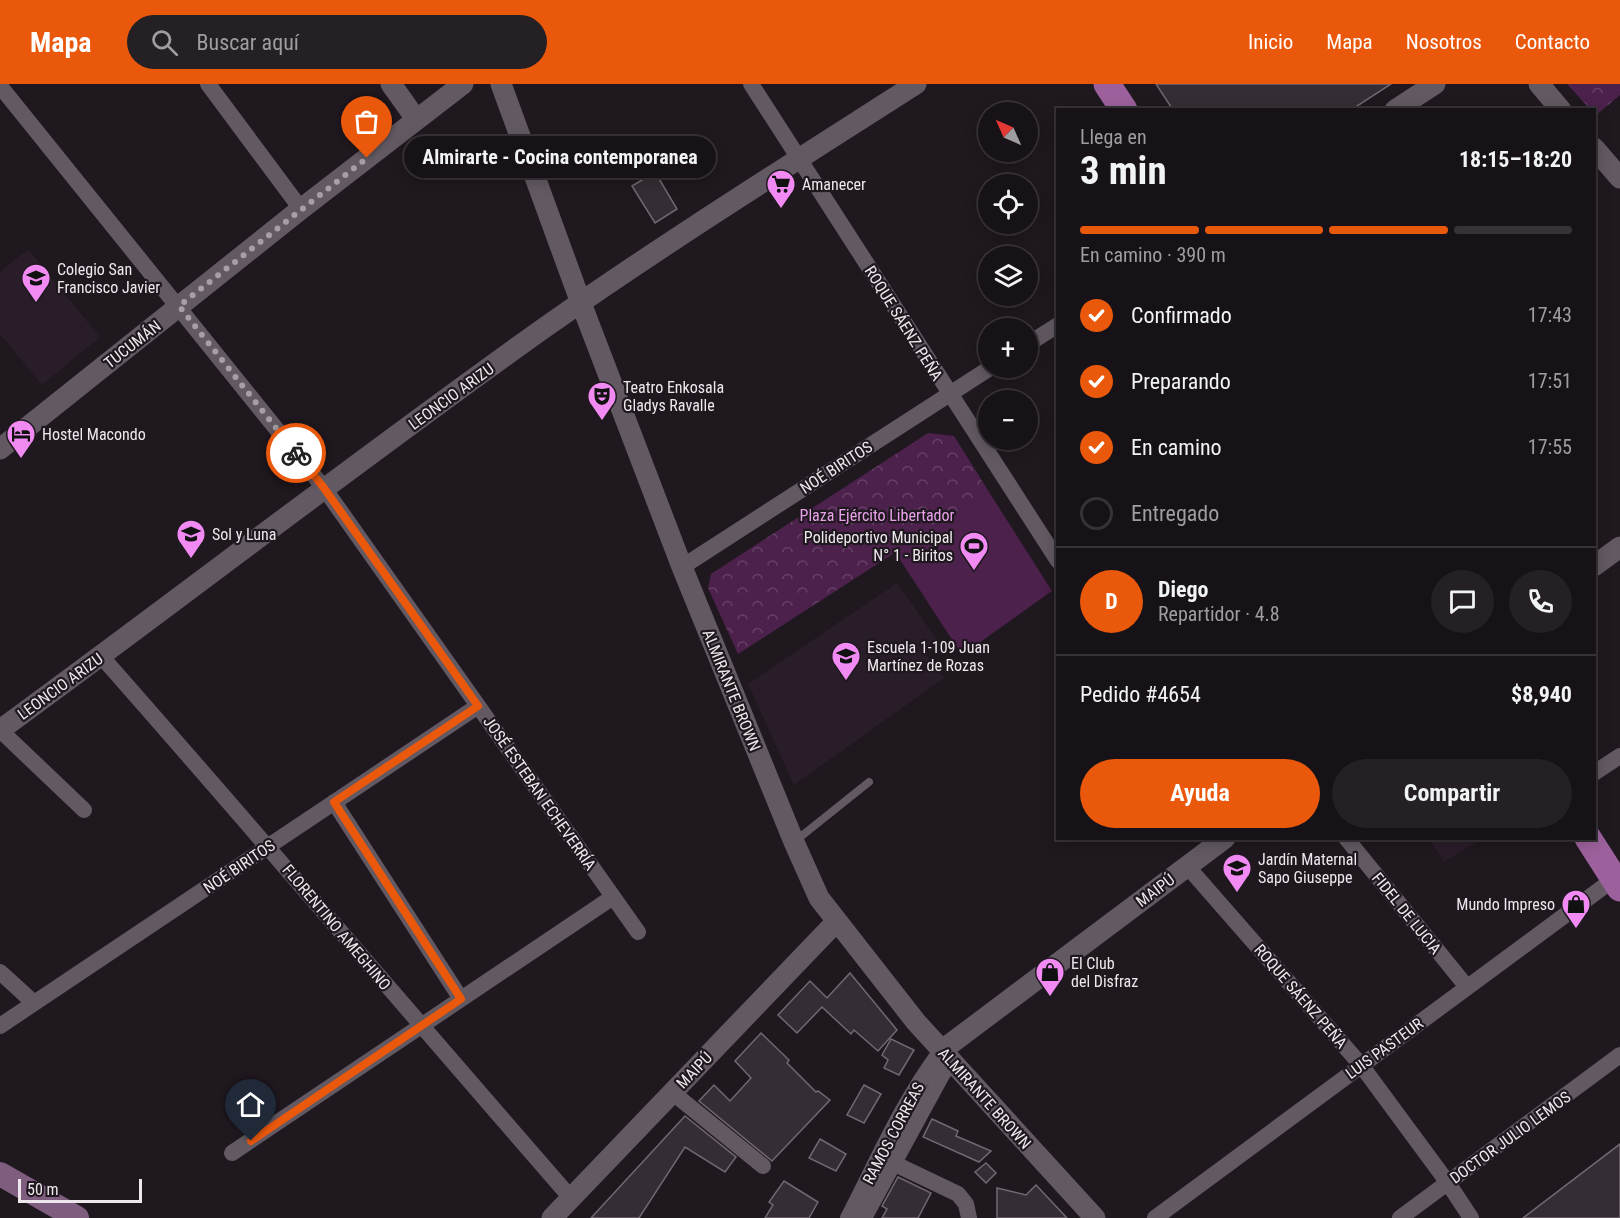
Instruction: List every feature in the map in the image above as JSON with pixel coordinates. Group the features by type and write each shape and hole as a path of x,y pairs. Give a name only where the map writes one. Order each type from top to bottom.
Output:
{"main road":[{"path":"1107,84 1123,108"},
{"path":"1589,840 1617,884"},
{"path":"0,1174 77,1218"}],"street":[{"path":"208,84 301,209"},
{"path":"391,84 416,119"},
{"name":"TUCUMÁN","path":"0,449 301,209 463,84"},
{"name":"ALMIRANTE BROWN","path":"501,84 581,303 682,567 819,898 916,1022 1095,1218"},
{"name":"ROQUE SÁENZ PEÑA","path":"751,84 1056,558"},
{"name":"LEONCIO ARIZU","path":"0,730 324,488 581,303 916,84"},
{"path":"1398,108 1435,84"},
{"path":"1539,84 1559,108"},
{"name":"JOSÉ ESTEBAN ECHEVERRÍA","path":"2,87 324,488 638,932"},
{"path":"1596,150 1620,178"},
{"path":"1038,338 1056,326"},
{"name":"NOÉ BIRITOS","path":"682,567 978,375"},
{"path":"1596,565 1620,547"},
{"name":"FLORENTINO AMEGHINO","path":"101,656 571,1198"},
{"name":"NOÉ BIRITOS","path":"0,1026 478,706"},
{"path":"0,730 84,810"},
{"path":"1596,772 1620,756"},
{"path":"334,802 461,999"},
{"name":"MAIPÚ","path":"946,1056 1222,840"},
{"name":"FIDEL DE LUCIA","path":"1348,840 1467,987"},
{"name":"ROQUE SÁENZ PEÑA","path":"1187,866 1361,1065 1471,1218"},
{"name":"LUIS PASTEUR","path":"1155,1218 1467,987 1617,884"},
{"path":"232,1153 613,897"},
{"name":"MAIPÚ","path":"552,1218 836,922"},
{"path":"0,972 34,1003"},
{"name":"DOCTOR JULIO LEMOS","path":"1400,1218 1620,1055"},
{"name":"RAMOS CORREAS","path":"864,1218 942,1075 946,1056"},
{"name":"RAMOS CORREAS","path":"848,1218 926,1071 946,1056"},
{"path":"673,1093 763,1166"},
{"path":"893,1163 958,1194 966,1204 969,1218"}],"lane":[{"path":"794,842 869,782"}],"shaded area":[{"name":"Colegio San Francisco Javier","path":"28,249 100,337 42,385 0,334 0,272"},
{"name":"Escuela 1-109 Juan Martínez de Rozas","path":"897,583 938,641 924,652 944,678 794,785 748,684"},
{"path":"1430,840 1479,840 1444,862"}],"green space":[{"path":"1567,84 1620,84 1620,95 1596,115 1596,108 1589,108"},
{"name":"Plaza Ejército Libertador","path":"928,433 954,436 989,492 738,654 708,588 711,574"},
{"name":"Polideportivo Municipal N° 1 - Biritos","path":"989,492 1052,591 962,655 895,552"}],"building":[{"path":"1156,84 1391,84 1354,108 1172,108"},
{"path":"655,172 677,209 655,223 632,186"},
{"path":"850,973 897,1030 878,1051 854,1030 851,1034 822,1007 797,1033 778,1015 810,981 827,998"},
{"path":"761,1033 789,1060 787,1063 816,1092 818,1091 830,1100 772,1161 699,1101 714,1085 730,1101 751,1078 735,1061"},
{"path":"891,1039 914,1050 899,1075 884,1068 888,1060 882,1055"},
{"path":"864,1085 881,1094 864,1123 847,1115"},
{"path":"685,1116 736,1157 725,1172 685,1147 639,1218 591,1218"},
{"path":"932,1119 958,1131 956,1136 991,1151 979,1162 923,1137"},
{"path":"820,1139 846,1154 836,1171 809,1158"},
{"path":"1620,1144 1620,1218 1523,1218"},
{"path":"986,1163 996,1173 986,1183 975,1172"},
{"path":"898,1177 931,1193 918,1218 882,1218 887,1209 882,1206"},
{"path":"784,1181 818,1202 809,1218 765,1218 773,1205 769,1202"},
{"path":"1036,1185 1067,1218 997,1218 997,1188 1026,1195"}],"way so far":[{"path":"296,453 179,306 367,158"}],"place":[{"name":"Almirarte - Cocina contemporanea","path":"367,158"},
{"name":"Amanecer","path":"781,210"},
{"name":"Colegio San Francisco Javier","path":"36,304"},
{"name":"Teatro Enkosala Gladys Ravalle","path":"602,422"},
{"name":"Hostel Macondo","path":"21,460"},
{"name":"Sol y Luna","path":"191,560"},
{"name":"Polideportivo Municipal N° 1 - Biritos","path":"974,572"},
{"name":"Escuela 1-109 Juan Martínez de Rozas","path":"846,682"},
{"name":"Jardín Maternal Sapo Giuseppe","path":"1237,894"},
{"name":"Mundo Impreso","path":"1576,930"},
{"name":"El Club del Disfraz","path":"1050,998"}],"route":[{"path":"251,1141 461,999 334,802 478,706 324,488 296,453"}]}
